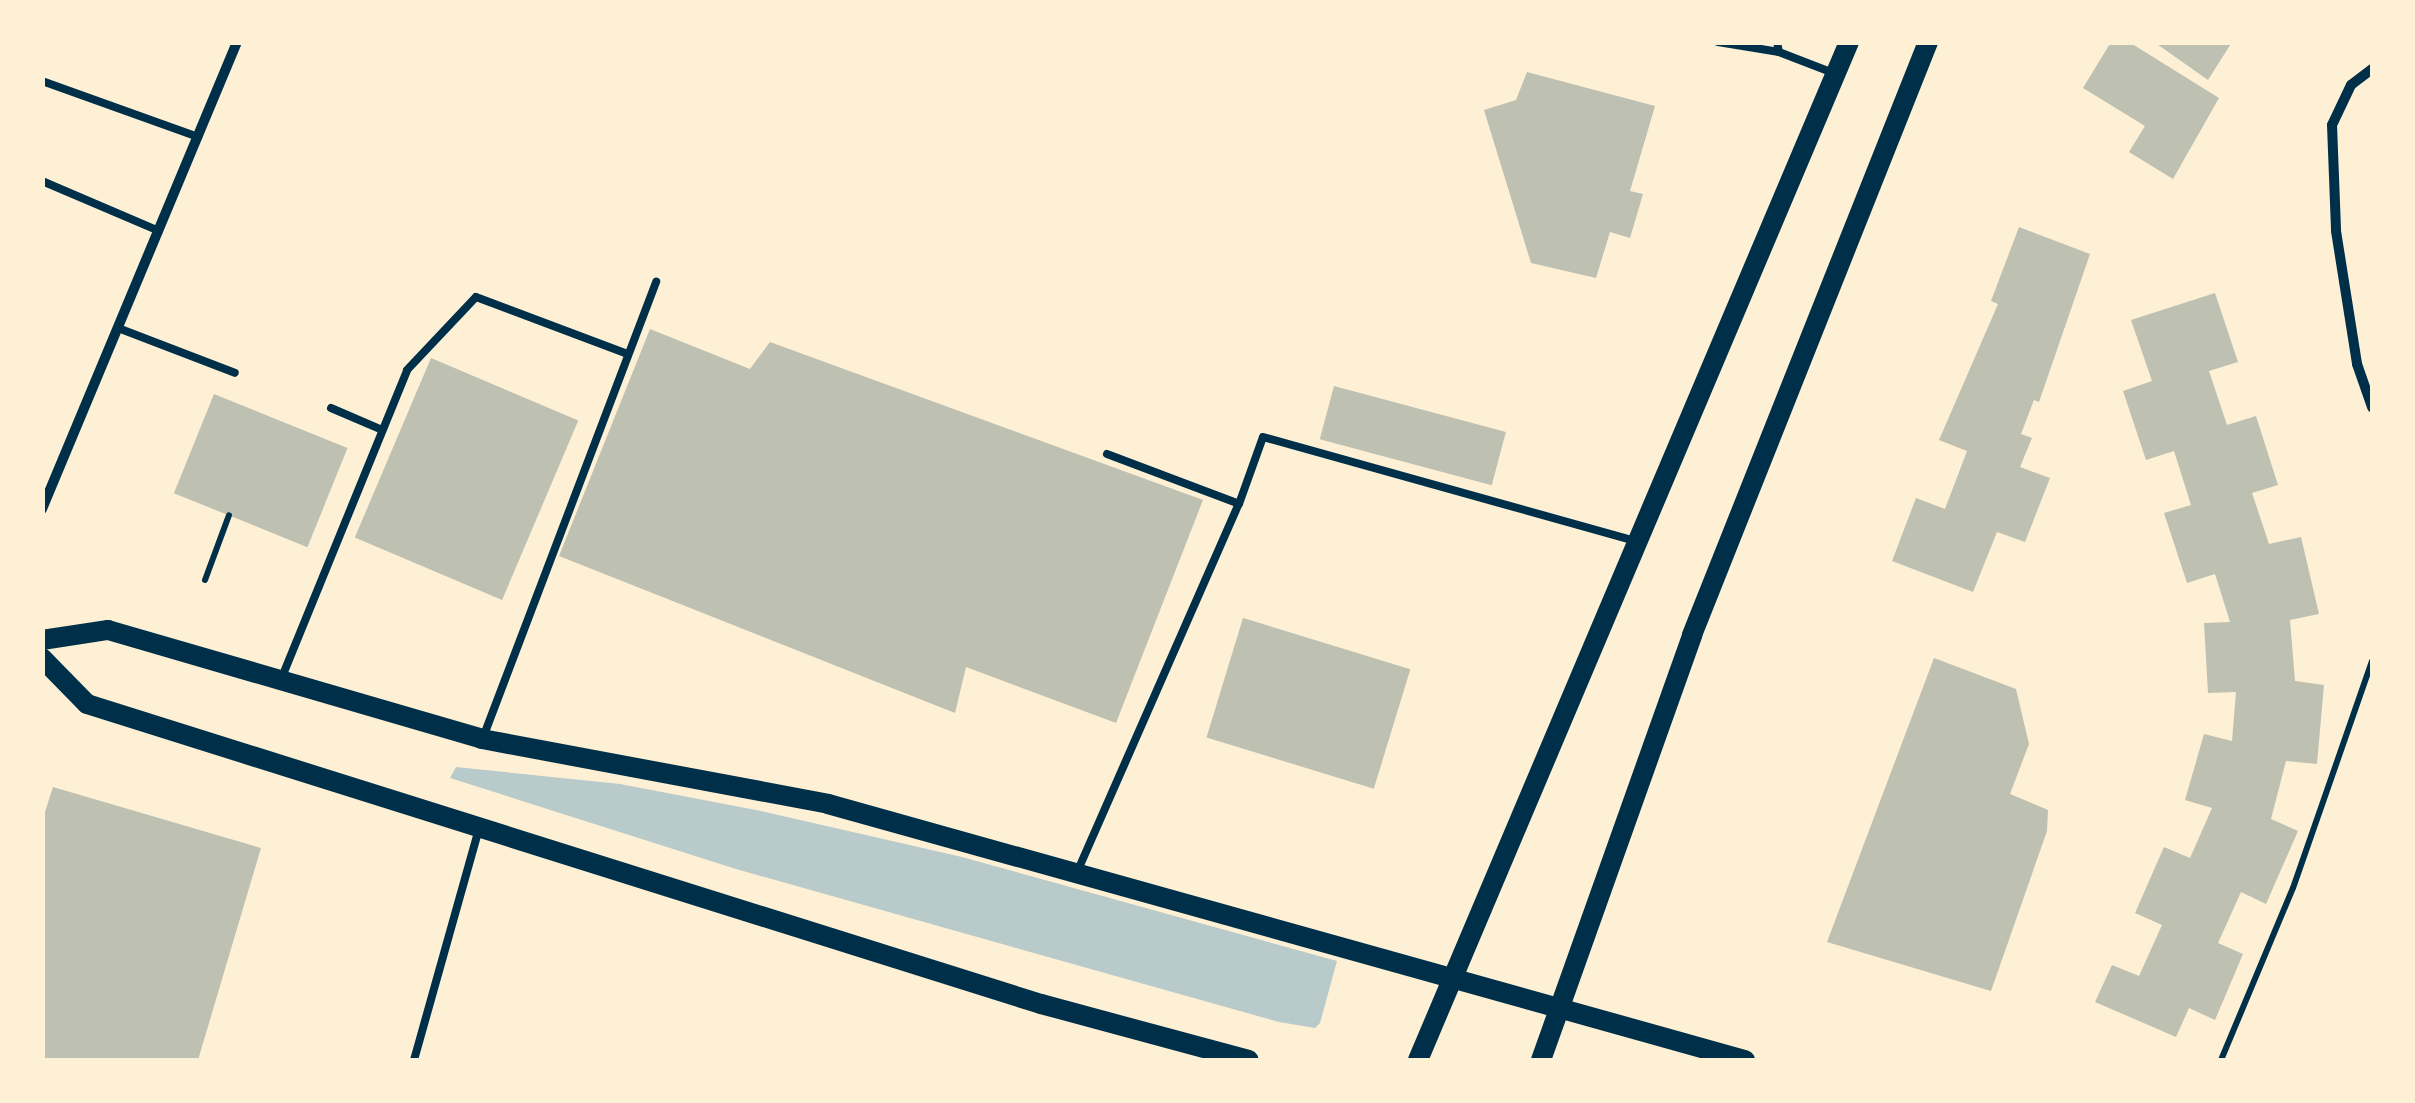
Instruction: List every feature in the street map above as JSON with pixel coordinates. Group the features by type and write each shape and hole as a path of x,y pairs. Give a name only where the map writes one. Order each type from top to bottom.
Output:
{"main road":[{"path":"1418,1060 1849,42"},
{"path":"1541,1060 1692,635 1928,42"},
{"path":"42,640 108,630 482,739 828,804 1745,1060"},
{"path":"42,658 87,704 1042,1004 1250,1060"}],"street":[{"path":"42,509 238,42"},
{"path":"2372,69 2351,84 2332,125 2336,231 2357,364 2372,407"}],"lane":[{"path":"1718,42 1778,47 1836,74"},
{"path":"42,81 198,137"},
{"path":"42,181 159,231"},
{"path":"482,739 656,282"},
{"path":"281,680 406,370 476,297 628,354"},
{"path":"118,328 234,373"},
{"path":"331,408 380,430"},
{"path":"1076,874 1239,504 1262,436 1639,541"},
{"path":"1106,454 1239,504"},
{"path":"414,1060 479,828"}],"path":[{"path":"206,580 229,515"},
{"path":"2221,1060 2294,888 2372,661"}],"shaded area":[{"path":"456,767 620,784 756,810 962,857 1337,961 1320,1023 1315,1028 1279,1022 736,869 450,778"}],"building":[{"path":"2111,42 2129,42 2219,98 2173,179 2129,152 2145,126 2083,88"},
{"path":"2154,42 2232,42 2208,80"},
{"path":"1527,72 1655,106 1630,191 1643,194 1630,238 1610,232 1596,278 1531,263 1484,110 1516,100"},
{"path":"2019,227 2090,254 2039,402 2034,400 2021,434 2032,438 2020,467 2050,478 2025,542 1997,532 1973,592 1892,561 1916,498 1945,509 1967,451 1939,440 1998,304 1991,301"},
{"path":"2215,293 2238,362 2209,371 2227,425 2256,416 2278,485 2252,493 2269,544 2301,537 2319,614 2290,620 2295,681 2324,685 2317,764 2286,761 2271,819 2298,831 2266,904 2241,892 2218,943 2243,954 2215,1020 2189,1008 2176,1037 2095,1002 2112,965 2139,976 2162,925 2135,913 2164,847 2190,858 2212,808 2185,800 2204,734 2232,741 2236,692 2208,693 2204,623 2230,622 2215,574 2187,583 2164,513 2191,505 2174,451 2146,460 2123,391 2152,381 2131,320"},
{"path":"650,329 750,369 770,342 1203,500 1116,723 966,667 955,713 559,556"},
{"path":"431,358 578,421 502,600 355,537"},
{"path":"1334,386 1506,432 1492,485 1320,439"},
{"path":"214,394 348,448 307,547 174,493"},
{"path":"1243,618 1410,669 1374,789 1206,738"},
{"path":"1934,658 2016,689 2029,744 2010,794 2048,810 2047,831 1991,991 1827,942"},
{"path":"53,787 261,848 198,1060 42,1060 42,821"}]}
